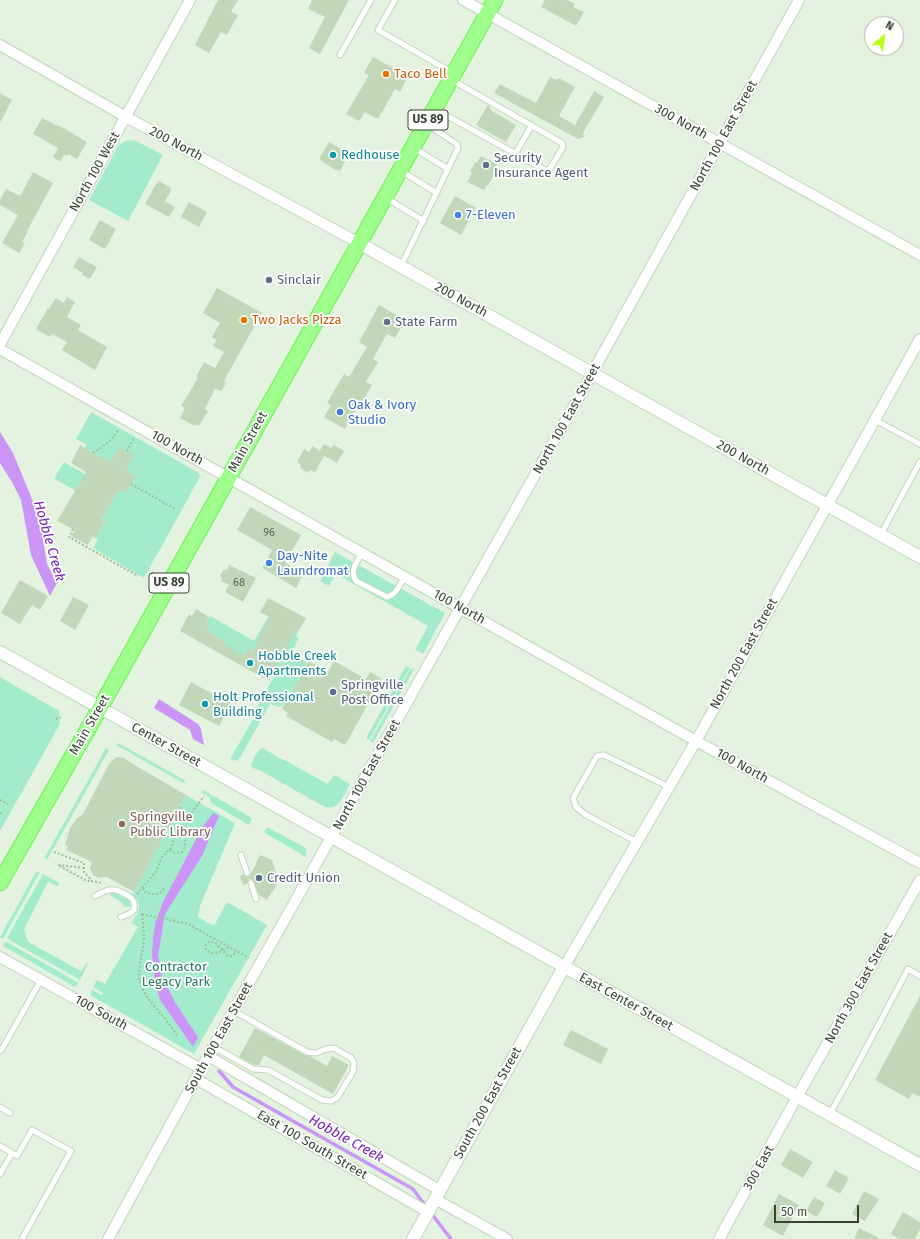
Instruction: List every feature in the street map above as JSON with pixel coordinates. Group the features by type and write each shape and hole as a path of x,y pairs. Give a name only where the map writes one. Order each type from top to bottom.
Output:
{"main road":[{"name":"Main Street","path":"0,883 100,708 495,0"}],"street":[{"name":"North 100 West","path":"0,344 190,0"},
{"name":"300 North","path":"463,0 920,255"},
{"name":"North 100 East Street","path":"332,838 592,374 799,0"},
{"name":"200 North","path":"0,45 126,117 359,243 920,557"},
{"name":"North 200 East Street","path":"564,967 696,741 920,339"},
{"name":"100 North","path":"0,349 696,741 920,863"},
{"name":"Center Street","path":"0,652 332,838"},
{"name":"East Center Street","path":"332,838 920,1165"},
{"name":"South 100 East Street","path":"108,1239 208,1056 332,838"},
{"name":"North 300 East Street","path":"797,1097 920,880"},
{"name":"100 South","path":"0,956 202,1069"},
{"name":"South 200 East Street","path":"413,1239 564,967"},
{"name":"East 100 South Street","path":"208,1056 436,1197 507,1239"},
{"name":"East 100 South Street","path":"196,1079 428,1212"},
{"name":"300 East","path":"719,1239 797,1097"}],"lane":[{"path":"340,55 371,0"},
{"path":"395,0 378,30 562,143 563,147 549,170 545,170 434,109"},
{"path":"401,267 458,148 457,144 426,124"},
{"path":"515,154 532,125"},
{"path":"413,147 448,169"},
{"path":"400,170 437,193"},
{"path":"385,198 424,220"},
{"path":"875,420 920,444"},
{"path":"880,535 920,462"},
{"path":"362,553 352,571 356,581 387,597 392,596 395,593 404,577"},
{"path":"637,842 586,815 576,807 573,798 593,762 597,756 604,755 669,787"},
{"path":"241,855 247,873"},
{"path":"251,883 256,899"},
{"path":"95,896 105,891 112,890 118,891 131,898 134,903 134,910 121,917"},
{"path":"829,1114 870,1042 908,969 920,976"},
{"path":"0,1051 41,980"},
{"path":"214,1047 253,1069 268,1070 322,1100 331,1101 338,1098 353,1072 354,1063 351,1058 334,1048 316,1053 308,1052 234,1011"},
{"path":"0,1107 10,1113"},
{"path":"0,1146 17,1156 32,1130 71,1151 22,1239"},
{"path":"0,1174 12,1153"}],"path":[{"path":"94,453 106,446 115,437 119,430"},
{"path":"127,452 134,438"},
{"path":"131,484 175,509"},
{"path":"73,529 68,537 138,576"},
{"path":"56,720 61,717"},
{"path":"170,850 176,853 182,852 186,846 182,831 184,823 204,796"},
{"path":"0,800 8,804"},
{"path":"180,807 184,823"},
{"path":"130,892 137,895 155,873 162,857 170,850 175,835 182,831"},
{"path":"54,852 84,863 84,872 92,881"},
{"path":"84,868 58,865 87,882 92,881 107,883"},
{"path":"142,888 145,892 159,894 165,887"},
{"path":"177,1036 173,1027 150,1000 141,986 138,973 144,937 142,913 188,924 248,958"},
{"path":"228,946 222,950 212,953 208,952 205,948 206,944 213,941 217,943 222,950 226,955 230,956 236,951"}],"green space":[{"path":"134,140 163,155 128,221 89,200 118,146 125,141"},
{"path":"91,412 199,473 200,477 144,578 93,548 98,539 96,538 105,521 102,519 119,490 126,493 135,476 126,471 119,447 111,462 85,448 87,445 76,439"},
{"path":"64,462 85,474 75,490 54,479"},
{"path":"335,552 445,613 423,654 415,650 428,626 336,574 329,586 320,581"},
{"path":"210,616 254,641 269,616 298,632 296,636 299,638 291,653 308,663 284,705 278,707 270,704 238,761 230,759 255,716 253,714 275,675 261,667 254,651 248,648 244,655 223,646 225,642 220,639 205,635 210,627 205,625"},
{"path":"406,666 410,668 369,740 366,738"},
{"path":"411,668 414,669 373,743 370,741"},
{"path":"0,677 59,711 60,724 0,831"},
{"path":"116,743 184,780 185,784 117,746"},
{"path":"106,748 109,750 47,860 45,857"},
{"path":"262,748 328,784 334,775 350,784 343,798 337,805 328,808 253,768 251,766 254,758 258,751"},
{"path":"203,790 252,818 249,825 211,803 209,797 201,792"},
{"name":"Contractor Legacy Park","path":"186,795 235,823 200,906 198,917 214,926 227,902 267,925 194,1054 90,995 92,990 102,995 103,993 93,987 97,980 105,984 138,927 132,922 137,915 139,905 136,898 132,895"},
{"path":"267,828 304,847 306,850 306,857 265,833 264,832"},
{"path":"36,872 40,872 3,939 0,937"},
{"path":"43,874 59,884 58,886 48,882 24,929 28,942 81,971 87,963 88,964 80,980 7,938"},
{"path":"115,893 130,901 131,906 125,907 121,902 109,894"},
{"path":"7,942 79,983 75,987 3,946 4,943"}],"shaded area":[{"path":"0,432 13,453 39,516 47,564 57,583 50,596 31,555 21,500 0,463"},
{"path":"159,699 198,724 201,729 204,745 193,739 190,730 154,708"},
{"path":"213,813 219,816 202,856 165,914 158,955 162,977 176,1004 198,1037 193,1047 160,1000 155,982 152,955 153,937 156,921 163,902 202,828"}],"building":[{"path":"218,0 238,0 231,12 238,15 227,35 221,32 209,53 195,45"},
{"path":"312,0 349,0 320,54 309,48 325,17 308,9"},
{"path":"545,0 567,0 575,4 573,7 584,12 576,26 541,7"},
{"path":"373,57 408,76 400,92 395,89 378,119 365,112 359,121 346,114 369,75 364,73"},
{"path":"550,77 557,80 559,78 575,87 559,116 575,125 594,91 604,97 583,133 584,137 578,139 494,93 500,84 536,103"},
{"path":"0,93 12,100 0,123"},
{"path":"488,105 492,111 516,125 506,142 476,125"},
{"path":"42,118 60,126 87,142 77,159 68,154 67,156 64,155 60,162 53,157 58,148 33,134"},
{"name":"Redhouse","path":"329,142 347,152 342,160 345,161 340,171 335,170 320,160 320,157"},
{"path":"481,156 497,164 494,170 496,171 488,186 487,185 484,190 467,182 472,173 470,172 475,162 477,163"},
{"path":"33,172 53,183 27,231 22,242 25,243 19,253 2,243 18,215 0,205 0,200 6,189 20,196"},
{"path":"159,181 171,188 171,191 165,201 175,207 169,217 145,204"},
{"name":"7-Eleven","path":"455,196 476,208 461,235 440,223"},
{"path":"189,202 207,212 199,227 181,217"},
{"path":"100,220 116,229 105,249 89,240"},
{"path":"79,257 97,267 90,279 82,275 83,273 73,267"},
{"path":"217,288 262,313 227,375 224,383 226,383 221,391 215,389 205,409 208,411 199,426 196,424 195,426 180,418 185,408 181,406 198,378 196,377 204,362 215,368 224,352 213,346 217,340 212,337 220,323 203,313"},
{"path":"67,297 75,302 67,317 81,325 78,330 107,347 95,370 62,350 67,342 52,334 50,337 36,329 48,308 49,309 56,298 64,303"},
{"path":"379,305 405,320 395,338 387,334 373,359 378,362 366,382 372,385 362,403 360,402 345,429 324,417 331,405 327,403 344,374 349,377 367,347 359,342"},
{"path":"324,444 331,448 334,445 344,451 337,463 324,456 315,472 310,470 308,473 300,468 301,465 297,462 304,449 309,452 313,446 320,451"},
{"path":"80,445 111,462 119,447 134,455 126,471 136,476 126,493 119,490 102,519 105,521 96,538 92,537 88,545 71,536 75,530 57,521 86,472 71,463"},
{"path":"250,507 301,535 285,563 304,573 296,588 262,568 272,550 237,530"},
{"path":"229,565 256,578 243,602 225,592 229,585 221,581 222,578 220,576 224,569 227,570"},
{"path":"20,580 48,596 40,610 32,605 20,624 1,613"},
{"path":"73,597 89,605 75,630 60,621"},
{"path":"268,598 306,618 298,632 295,631 269,681 180,631 189,614 192,616 196,609 209,617 205,625 210,627 208,631 225,642 224,644 244,655 248,648 253,651 270,617 260,612"},
{"name":"Springville Post Office","path":"309,661 328,672 334,661 366,679 370,672 382,679 345,745 334,739 332,742 286,716 288,713 282,709"},
{"name":"Holt Professional Building","path":"191,682 231,704 219,726 179,705"},
{"name":"Springville Public Library","path":"117,757 124,758 186,795 134,892 107,877 99,878 93,875 90,868 92,862 66,850 68,846 65,845 70,828 76,819 83,814 110,762"},
{"name":"Credit Union","path":"260,855 272,860 279,881 267,900 259,895 253,880 249,879 247,884 243,885 240,876 243,874 246,877 250,876"},
{"path":"920,996 920,1097 912,1093 909,1099 875,1080"},
{"path":"255,1028 327,1066 332,1056 349,1065 333,1094 264,1055 259,1065 254,1065 239,1057"},
{"path":"571,1030 608,1049 601,1064 563,1045"},
{"path":"790,1149 813,1162 803,1178 781,1165"},
{"path":"835,1170 849,1178 840,1194 826,1186"},
{"path":"864,1191 879,1199 865,1221 852,1214"},
{"path":"779,1194 799,1205 783,1236 763,1225"},
{"path":"814,1197 825,1203 817,1217 806,1211"},
{"path":"903,1212 920,1222 920,1229 915,1239 899,1239 891,1234"},
{"path":"859,1228 881,1239 854,1239"}],"waterway":[{"name":"Hobble Creek","path":"219,1071 233,1087 413,1189 427,1208"},
{"name":"Hobble Creek","path":"431,1213 451,1239"}],"place":[{"name":"Taco Bell","path":"386,74"},
{"name":"Redhouse","path":"333,155"},
{"name":"Security Insurance Agent","path":"486,165"},
{"name":"7-Eleven","path":"458,215"},
{"name":"Sinclair","path":"269,280"},
{"name":"Two Jacks Pizza","path":"244,320"},
{"name":"State Farm","path":"387,322"},
{"name":"Oak & Ivory Studio","path":"340,412"},
{"name":"Day-Nite Laundromat","path":"269,563"},
{"name":"Hobble Creek Apartments","path":"250,663"},
{"name":"Springville Post Office","path":"333,692"},
{"name":"Holt Professional Building","path":"205,704"},
{"name":"Springville Public Library","path":"122,824"},
{"name":"Credit Union","path":"259,878"}]}
